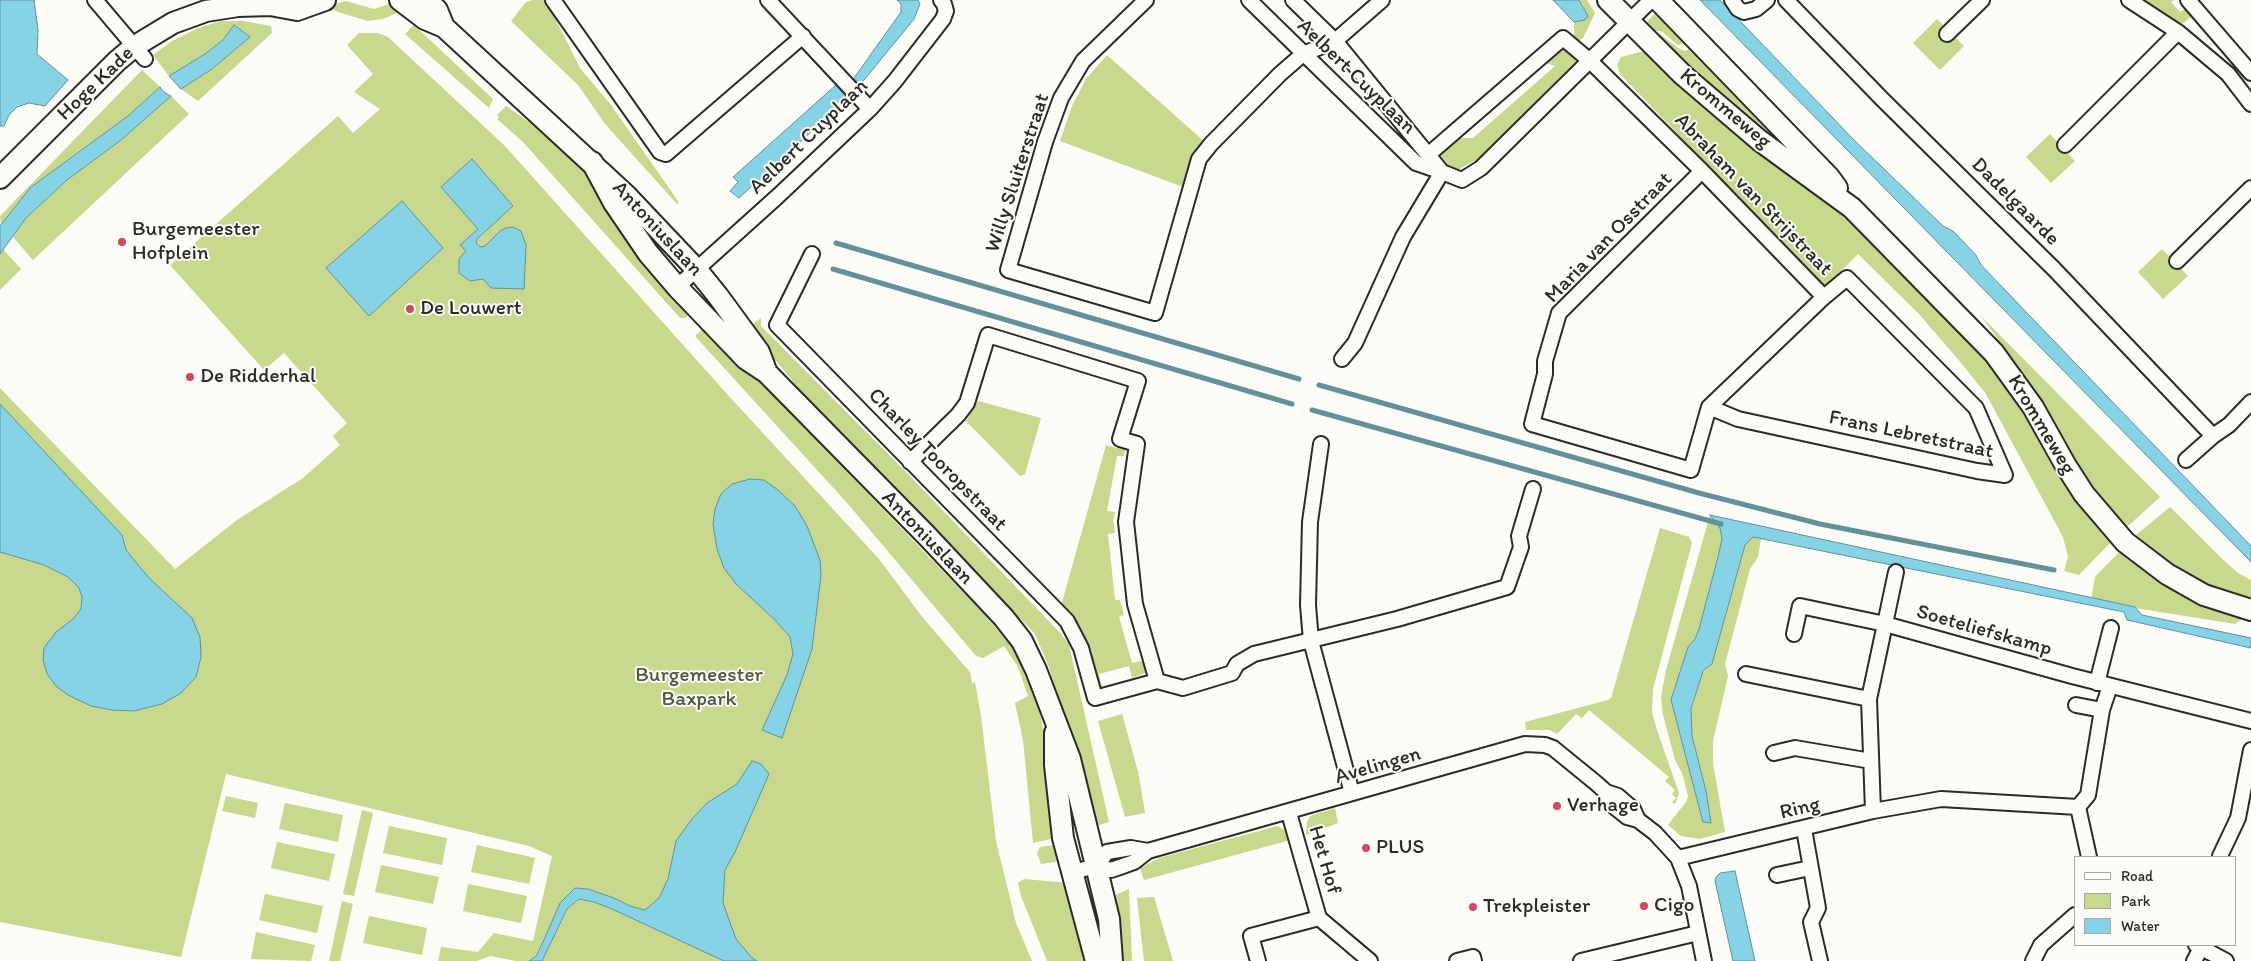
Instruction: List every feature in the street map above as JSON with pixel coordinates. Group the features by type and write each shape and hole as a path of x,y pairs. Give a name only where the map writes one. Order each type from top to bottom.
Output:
{"main road":[{"name":"Hoge Kade","path":"0,178 172,23 206,6 277,3 297,10 325,0"},
{"name":"Antoniuslaan","path":"400,0 425,19 444,27 592,162 697,270 759,352 767,373"},
{"name":"Antoniuslaan","path":"427,0 437,10 444,27"},
{"name":"Krommeweg","path":"1608,0 1682,75 1758,140 1852,208"},
{"name":"Krommeweg","path":"1658,0 1829,177 1852,208 1994,352 2034,407 2066,466 2100,515 2125,542 2167,574 2204,594 2251,610"},
{"name":"Antoniuslaan","path":"592,162 614,203 643,246 677,287 746,360 767,373 1004,618 1022,641 1036,670 1055,724 1070,759 1109,919 1112,961"},
{"name":"Antoniuslaan","path":"1055,724 1055,765 1063,838 1096,961"}],"street":[{"path":"95,0 140,52"},
{"path":"552,0 660,152 666,154 803,36"},
{"path":"768,0 870,109"},
{"name":"Aelbert Cuyplaan","path":"677,287 778,196 870,109 895,81 943,19 946,11 941,0"},
{"name":"Willy Sluiterstraat","path":"1146,0 1083,61 1061,98 1045,142 1008,270 1155,313 1200,159 1211,144 1280,74 1303,54"},
{"name":"Aelbert Cuyplaan","path":"1249,0 1416,164 1462,180 1480,168 1651,0"},
{"name":"Aelbert Cuyplaan","path":"1293,0 1335,42 1442,172"},
{"path":"1303,54 1335,42 1382,0"},
{"path":"1732,0 1738,9 1744,12 1756,9 1767,0"},
{"name":"Dadelgaarde","path":"1786,0 1882,99 2048,263 2213,436"},
{"path":"1947,34 1982,0"},
{"path":"2129,0 2178,32 2228,74 2251,104"},
{"path":"2188,0 2251,73"},
{"path":"2065,145 2178,32"},
{"name":"Aelbert Cuyplaan","path":"1429,154 1564,38 1589,60"},
{"name":"Abraham van Strijstraat","path":"1589,60 1702,171 1824,297 1708,408"},
{"name":"Maria van Osstraat","path":"1702,171 1559,313 1545,361 1545,374 1532,424 1690,470 1708,408"},
{"path":"1342,360 1356,344 1403,237 1442,172"},
{"path":"2177,261 2251,188"},
{"name":"Charley Tooropstraat","path":"812,254 776,324 1067,621 1082,648 1095,698 1157,681"},
{"name":"Frans Lebretstraat","path":"1708,408 1738,419 1977,471 2005,474 1976,408 1847,278 1824,297"},
{"path":"910,462 958,415 967,403 988,335 1138,381 1120,439 1136,444 1126,522 1135,604 1157,681 1183,688 1232,673 1237,664 1254,654 1312,641 1507,587 1521,547 1519,536 1533,489"},
{"path":"2186,460 2213,436 2229,425 2251,402"},
{"path":"1321,444 1310,522 1308,605 1312,641 1352,793"},
{"name":"Soeteliefskamp","path":"1873,811 1869,698 1896,572"},
{"name":"Soeteliefskamp","path":"1794,634 1800,606 1885,624 2103,685 2251,722"},
{"path":"2089,856 2078,807 2088,795 2102,710 2103,685 2111,628"},
{"path":"1746,674 1869,698"},
{"path":"2076,705 2102,710"},
{"name":"Avelingen","path":"1072,872 1097,866 1111,870 1134,862 1148,851 1290,813 1352,793 1525,744 1545,745 1553,748 1606,792 1611,804 1627,817 1638,820 1655,833 1678,858"},
{"path":"1774,752 1796,748 1871,761"},
{"path":"2220,856 2238,818 2251,750"},
{"name":"Ring","path":"1678,858 1873,811 1941,799 2078,807"},
{"name":"Het Hof","path":"1290,813 1319,918 1370,961"},
{"path":"1804,829 1818,908 1811,922 1820,961"},
{"path":"1678,858 1689,886 1704,961"},
{"path":"1777,875 1810,868"},
{"path":"2032,961 2041,945 2074,916"},
{"name":"Het Hof","path":"1258,961 1251,936 1319,918"},
{"path":"1581,961 1698,933"},
{"path":"2194,961 2198,946 2226,961"},
{"path":"1457,961 1473,957 1474,961"}],"green space":[{"path":"533,0 547,2 580,68 611,105 678,201 678,205 605,124 578,85 511,21 526,2"},
{"path":"1579,0 1587,0 1595,13 1583,38 1577,42 1574,36 1574,22 1585,20 1583,5"},
{"path":"2140,0 2174,0 2171,2 2180,12 2185,9 2191,17 2182,24"},
{"path":"346,1 374,9 389,4 404,10 383,19 368,21 338,12 328,6"},
{"path":"1658,10 1688,38 1682,44 1678,45 1661,31 1651,33 1643,26"},
{"path":"1937,19 1964,46 1940,70 1913,43"},
{"path":"221,21 243,21 271,26 272,33 198,101 181,89 212,69 250,37 234,25 223,40 205,54 169,76 153,55 172,41 198,28"},
{"path":"414,25 493,99 489,108 405,34"},
{"name":"Burgemeester Baxpark","path":"359,33 378,33 388,37 505,146 727,394 879,559 923,618 970,672 972,684 975,682 981,716 996,841 1016,923 1032,961 739,961 645,910 588,889 575,888 560,903 544,940 535,956 529,961 516,961 490,956 477,961 438,961 441,947 478,952 494,933 533,941 552,856 529,846 226,774 181,957 0,922 0,388 175,569 237,520 303,478 340,445 333,436 347,423 284,353 264,370 170,265 338,116 353,133 380,109 354,92 373,74 347,45"},
{"path":"1655,33 1660,34 1685,51 1694,46 1827,181 1734,111"},
{"path":"1562,49 1566,49 1576,61 1478,159 1459,169 1449,166 1439,153 1457,138 1473,138 1555,66 1543,62"},
{"path":"1648,50 1798,176 1904,271 1976,346 2013,392 2067,486 2097,527 2112,541 2079,575 2064,571 2068,557 2063,537 1986,394 1957,358 1919,314 1858,254 1828,284 1823,285 1620,74 1617,65 1621,57"},
{"path":"1107,55 1206,143 1196,156 1183,187 1060,141 1072,106 1086,79"},
{"path":"142,70 160,87 128,116 31,187 1,225 0,216"},
{"path":"171,96 189,114 33,260 13,237 26,218 67,180 121,140"},
{"path":"506,106 562,145 578,162 693,311 685,318 680,318 523,142 497,119 499,117 497,115"},
{"path":"2050,134 2075,161 2051,183 2026,157"},
{"path":"3,249 21,269 0,290 0,254"},
{"path":"2162,249 2188,276 2163,299 2138,272"},
{"path":"1980,315 2160,497 2127,527 2095,492 2075,463 2034,388"},
{"path":"761,318 761,326 908,474 1062,635 1069,645 1109,822 1093,827 1049,667 1035,634 806,397 751,331 749,327"},
{"path":"704,328 778,400 983,613 1007,641 1010,641 1028,673 1039,708 1049,759 1055,838 1033,843 1023,740 1015,703 1028,696 1018,667 1004,646 983,658 976,656 848,504 695,336"},
{"path":"978,401 1041,418 1025,474 1020,476 966,421"},
{"path":"1106,445 1125,450 1124,456 1117,456 1107,511 1115,512 1113,520 1115,533 1108,534 1115,600 1120,600 1124,615 1119,617 1132,663 1143,661 1148,672 1132,678 1129,666 1099,674 1102,687 1099,687 1085,642 1073,616 1061,606"},
{"path":"2170,507 2220,557 2238,573 2251,580 2251,601 2209,585 2185,573 2163,559 2136,535"},
{"path":"1710,515 1720,528 1722,539 1699,629 1695,639 1688,647 1671,700 1703,822 1710,823 1706,791 1692,736 1691,711 1702,673 1712,664 1745,545 1753,537 1761,539 1758,557 1750,569 1725,664 1728,676 1713,741 1713,763 1725,832 1700,839 1681,836 1668,825 1686,802 1688,796 1682,773 1675,760 1663,715 1661,698 1666,670"},
{"path":"1660,528 1689,537 1692,543 1653,689 1652,712 1679,793 1675,804 1672,802 1676,798 1672,794 1675,790 1665,781 1669,777 1589,710 1582,718 1576,714 1557,734 1550,730 1526,730 1525,722 1611,698"},
{"path":"2121,550 2132,561 2165,583 2242,618 2241,620 2235,624 2091,601 2095,577"},
{"path":"1122,714 1139,775 1137,776 1139,776 1145,813 1125,817 1098,721"},
{"path":"226,796 258,803 255,818 222,811"},
{"path":"285,803 343,815 338,842 279,829"},
{"path":"1335,808 1338,823 1306,835 1307,822 1310,816"},
{"path":"362,810 373,813 354,896 343,894"},
{"path":"389,826 447,838 442,865 383,853"},
{"path":"1277,826 1285,830 1294,839 1144,880 1140,868 1159,858"},
{"path":"277,842 335,854 329,881 271,868"},
{"path":"1061,844 1064,858 1055,862 1041,864 1037,853 1040,847"},
{"path":"477,845 535,858 529,884 471,872"},
{"path":"381,865 439,877 433,904 375,892"},
{"path":"1024,879 1069,883 1088,961 1047,961 1021,896 1018,883"},
{"path":"468,884 527,896 521,923 463,911"},
{"path":"1129,889 1132,961 1118,961 1113,896"},
{"path":"265,894 323,906 317,933 259,920"},
{"path":"1154,897 1173,961 1144,961 1137,898"},
{"path":"579,899 595,902 612,909 724,961 542,961 567,909"},
{"path":"342,901 353,904 340,961 329,961"},
{"path":"369,916 427,928 422,955 363,943"},
{"path":"256,932 315,945 311,961 251,959"}],"water":[{"path":"0,0 34,0 38,30 37,54 68,80 45,106 29,103 17,107 9,115 4,126 0,126"},
{"path":"897,0 918,0 920,4 914,19 860,85 854,78 901,12 901,4"},
{"path":"1553,0 1579,0 1588,16 1585,20 1574,22"},
{"path":"1700,0 1720,0 1854,140 1943,226 1953,231 1976,255 1981,265 2251,546 2251,562"},
{"path":"234,25 250,37 212,69 181,89 169,76 205,54 223,40"},
{"path":"836,85 848,98 739,198 730,191 738,182 733,177"},
{"path":"160,87 171,96 121,140 67,180 26,218 0,254 0,226 31,187 128,116"},
{"path":"472,159 513,206 477,239 476,243 480,247 485,246 500,231 506,228 513,227 521,231 526,245 524,289 491,288 483,279 470,281 459,273 459,259 466,251 460,245 478,229 441,187"},
{"path":"402,201 443,248 369,316 326,268"},
{"path":"0,404 122,535 126,550 149,578 192,618 200,637 201,657 196,677 181,693 162,704 134,711 112,710 91,706 68,695 56,686 47,674 43,660 44,648 56,632 73,619 81,609 82,597 79,588 68,577 44,565 0,552"},
{"path":"750,479 764,480 795,506 807,526 820,560 821,575 812,649 782,738 762,730 787,675 793,654 790,637 775,620 736,584 724,568 717,549 713,524 715,509 721,494 732,484"},
{"path":"1710,515 2135,607 2142,615 2251,638 2251,648 2127,620 2124,612 1753,537 1745,545 1712,664 1703,671 1691,709 1692,736 1706,791 1711,823 1703,822 1671,700 1688,647 1695,639 1699,629 1722,539 1720,528"},
{"path":"752,761 761,764 769,774 735,852 725,870 723,903 736,939 752,958 757,961 724,961 612,909 579,899 567,909 542,961 529,961 536,956 560,903 575,888 588,889 645,910 659,898 668,879 676,841 692,819 707,803 737,784"},
{"path":"1735,871 1755,961 1733,961 1715,881 1720,873"}],"waterway":[{"path":"836,243 1299,379"},
{"path":"833,269 1292,404"},
{"path":"1319,385 1699,493 1820,524 2054,570"},
{"path":"1312,410 1721,524"}],"place":[{"name":"Burgemeester Hofplein","path":"122,242"},
{"name":"De Louwert","path":"410,309"},
{"name":"De Ridderhal","path":"190,377"},
{"name":"Verhage","path":"1557,806"},
{"name":"PLUS","path":"1366,848"},
{"name":"Cigo","path":"1644,906"},
{"name":"Trekpleister","path":"1473,907"}]}
